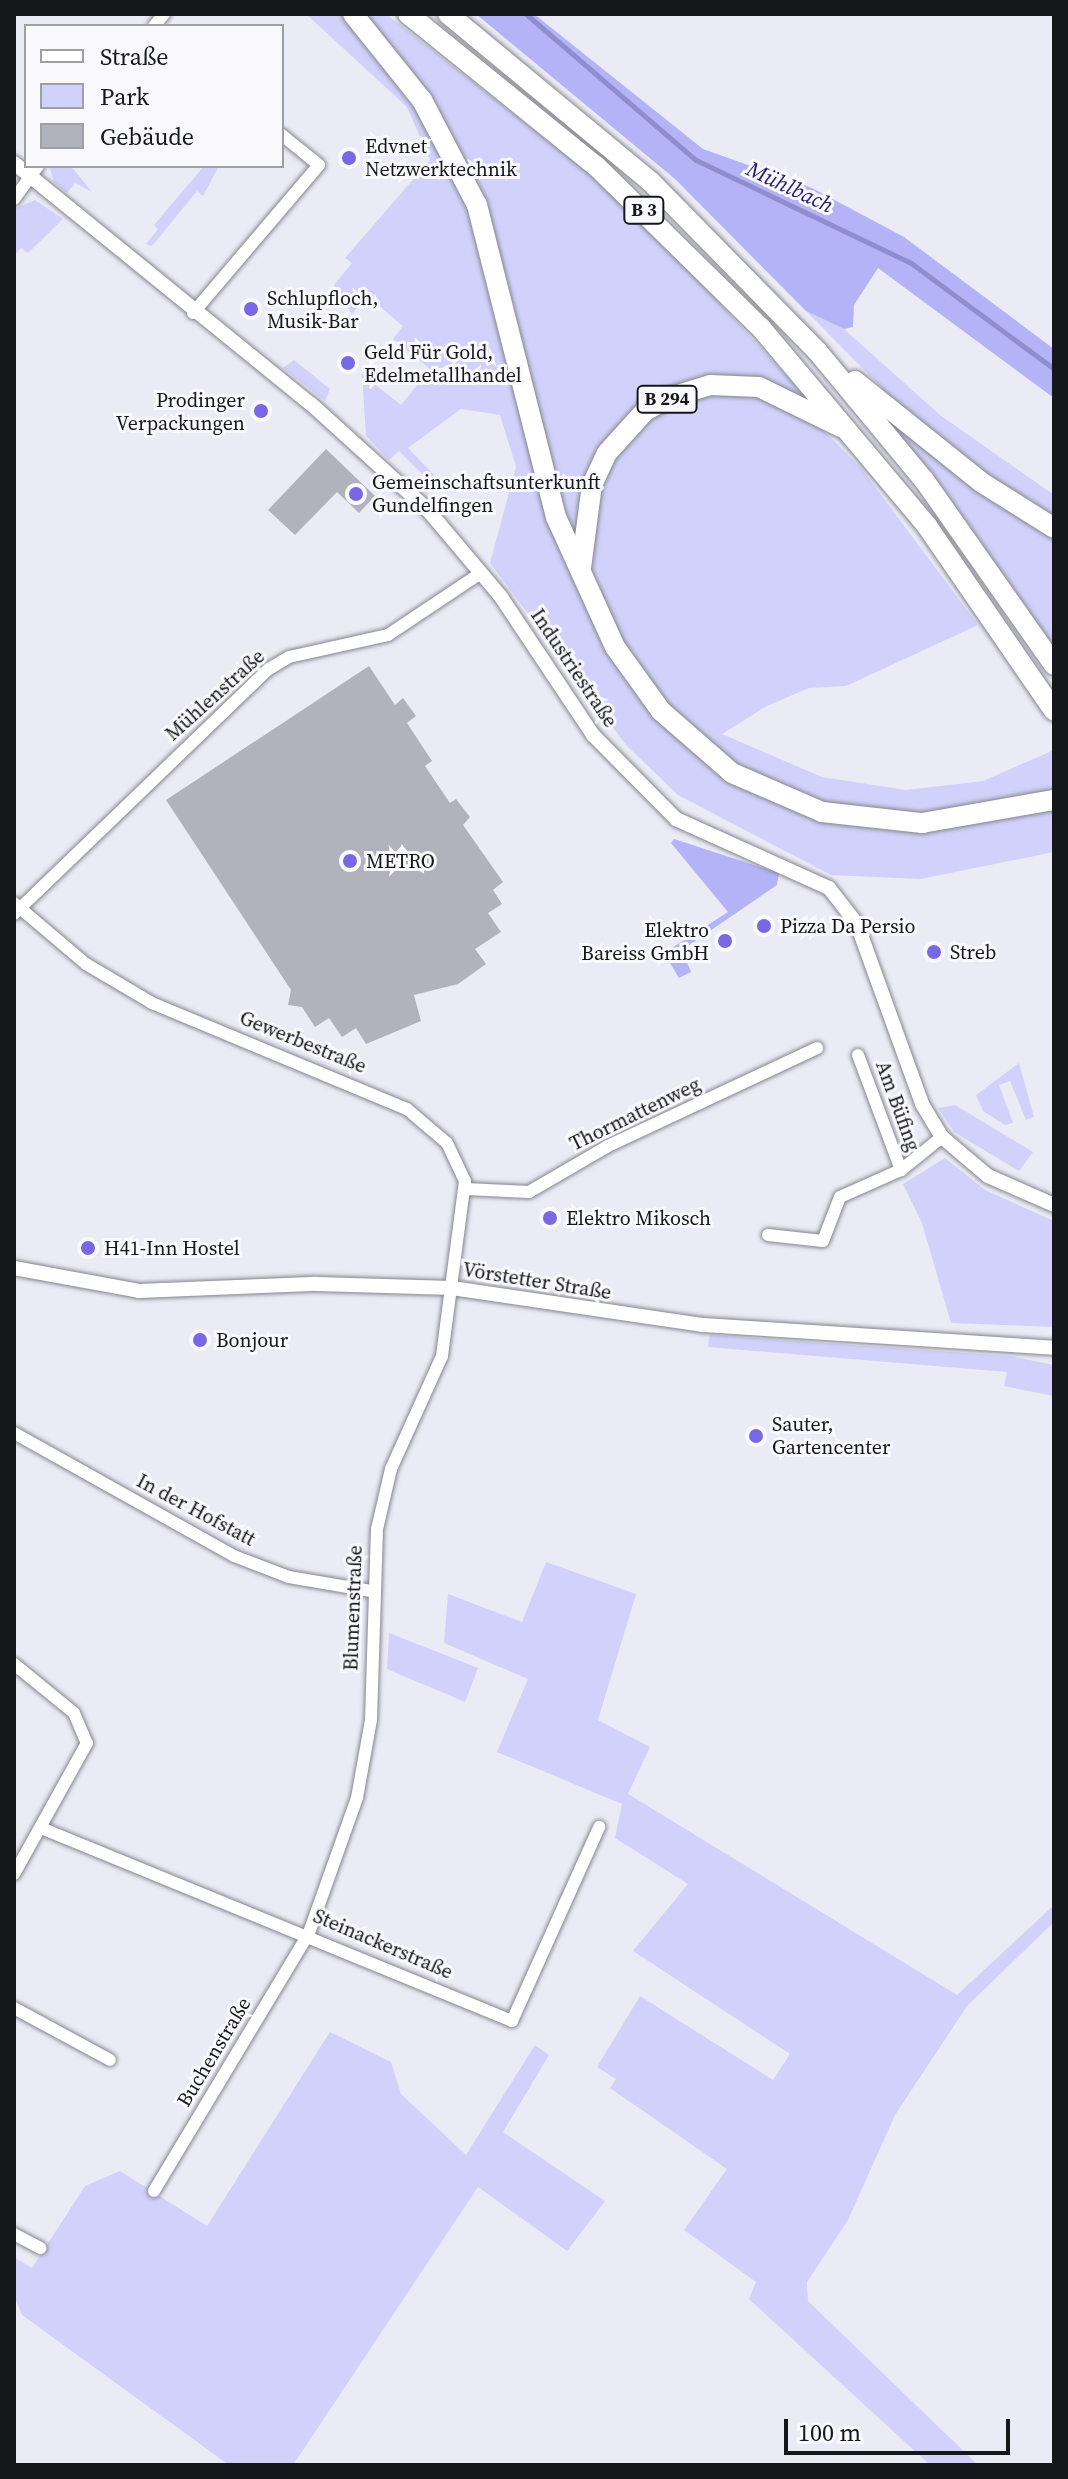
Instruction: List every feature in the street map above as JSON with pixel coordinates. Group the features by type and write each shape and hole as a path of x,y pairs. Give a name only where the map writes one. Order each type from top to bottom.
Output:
{"highway":[{"path":"353,14 422,100 477,205 504,291 556,517 636,681 679,730 732,773 799,804 873,822 963,820 1054,800"},
{"name":"B 3","path":"408,14 531,110 647,214 854,434 927,526 1054,711"},
{"name":"B 3","path":"448,14 650,181 818,352 933,492 1054,665"},
{"path":"818,352 981,482 1054,528"},
{"name":"B 294","path":"581,568 592,485 607,453 635,420 668,398 710,385 759,387 854,434"}],"street":[{"path":"193,313 319,165 284,137"},
{"path":"14,199 35,172"},
{"name":"Industriestraße","path":"35,172 193,313 311,404 427,509 481,573 593,735 676,819 829,888 862,935 922,1104 942,1137 988,1176 1054,1205"},
{"name":"Mühlenstraße","path":"16,909 269,669 289,657 388,635 481,573"},
{"name":"Gewerbestraße","path":"16,909 86,964 152,1003 407,1109 447,1143 466,1189"},
{"name":"Thormattenweg","path":"466,1189 529,1192 608,1146 817,1048"},
{"name":"Am Büfing","path":"858,1055 901,1170"},
{"name":"Am Büfing","path":"768,1235 823,1241 840,1197 901,1170 942,1137"},
{"path":"452,1288 466,1189"},
{"name":"Vörstetter Straße","path":"14,1268 139,1291 317,1284 452,1288 703,1325 1054,1348"},
{"name":"Blumenstraße","path":"309,1933 363,1773 371,1720 371,1591 389,1477 442,1356 452,1288"},
{"name":"In der Hofstatt","path":"14,1433 234,1556 289,1577 371,1591"},
{"path":"14,1664 74,1713 87,1743 14,1874"},
{"name":"Steinackerstraße","path":"41,1828 212,1902 309,1933 512,2021 599,1827"},
{"name":"Buchenstraße","path":"154,2191 309,1933"},
{"path":"14,2008 110,2060"},
{"path":"14,2234 40,2248"}],"green space":[{"path":"306,14 386,14 574,161 660,239 809,400 809,416 861,468 978,625 846,686 809,688 767,706 722,734 822,777 906,790 983,781 1054,750 1054,852 920,879 831,875 678,795 626,745 490,563 516,467 500,415 461,409 408,448 439,480 427,493 420,488 426,478 399,451 389,460 366,436 362,374 401,405 430,369 393,339 403,326 367,296 352,314 334,285 352,263 345,258 430,160 407,107"},
{"path":"50,168 73,168 92,192 75,183 67,193 54,182"},
{"path":"202,168 218,168 203,196 197,191 152,246 146,244 158,229 154,225"},
{"path":"35,200 63,219 28,253 21,248 14,256 14,209"},
{"path":"806,311 844,329 940,415 1054,495 1054,647 942,487 884,421 882,388"},
{"path":"294,360 330,389 325,401 283,368"},
{"path":"1019,1063 1034,1117 1026,1120 1010,1081 999,1085 1013,1123 1005,1125 983,1111 976,1095"},
{"path":"955,1105 1033,1152 1019,1171 954,1132 938,1108"},
{"path":"945,1158 985,1190 1054,1221 1054,1327 951,1323 922,1223 903,1184"},
{"path":"709,1335 1010,1356 1054,1365 1054,1396 1004,1386 1007,1372 708,1347"},
{"path":"546,1562 636,1594 598,1720 650,1747 628,1794 957,1995 1054,1905 1054,1922 967,2006 895,2115 848,2220 807,2282 808,2301 978,2465 930,2465 749,2299 756,2282 684,2230 727,2169 610,2088 616,2079 597,2067 640,1996 773,2080 790,2054 633,1951 688,1884 615,1838 622,1804 497,1752 528,1679 444,1643 448,1594 522,1622"},
{"path":"389,1633 478,1668 465,1702 387,1669"},
{"path":"330,2032 391,2062 401,2094 466,2155 535,2045 549,2055 503,2132 605,2201 567,2251 478,2187 293,2465 229,2465 22,2315 14,2296 14,2257 32,2268 85,2186 120,2171 207,2226"}],"shaded area":[{"path":"476,14 534,14 703,149 812,188 904,237 1054,349 1054,398 878,268 854,305 853,327 844,329 806,311 675,179"},
{"path":"674,839 779,873 777,885 682,950 691,972 679,978 664,953 728,912 671,843"}],"building":[{"name":"Gemeinschaftsunterkunft Gundelfingen","path":"326,449 375,496 359,513 337,492 295,535 268,510"},
{"name":"METRO","path":"369,666 395,705 403,698 416,716 407,723 432,761 425,766 450,803 456,799 470,817 463,825 503,882 493,890 502,904 488,913 501,932 475,949 486,964 458,984 414,995 421,1021 366,1044 356,1028 342,1037 329,1018 315,1027 302,1007 288,1005 291,990 166,800"}],"waterway":[{"name":"Mühlbach","path":"526,14 696,160 911,263 1054,369"}],"place":[{"name":"Edvnet Netzwerktechnik","path":"349,158"},
{"name":"Schlupfloch, Musik-Bar","path":"251,309"},
{"name":"Geld Für Gold, Edelmetallhandel","path":"348,363"},
{"name":"Prodinger Verpackungen","path":"261,411"},
{"name":"Gemeinschaftsunterkunft Gundelfingen","path":"356,494"},
{"name":"METRO","path":"350,861"},
{"name":"Pizza Da Persio","path":"764,926"},
{"name":"Elektro Bareiss GmbH","path":"725,941"},
{"name":"Streb","path":"934,952"},
{"name":"Elektro Mikosch","path":"550,1218"},
{"name":"H41-Inn Hostel","path":"88,1248"},
{"name":"Bonjour","path":"200,1340"},
{"name":"Sauter, Gartencenter","path":"756,1436"}]}
